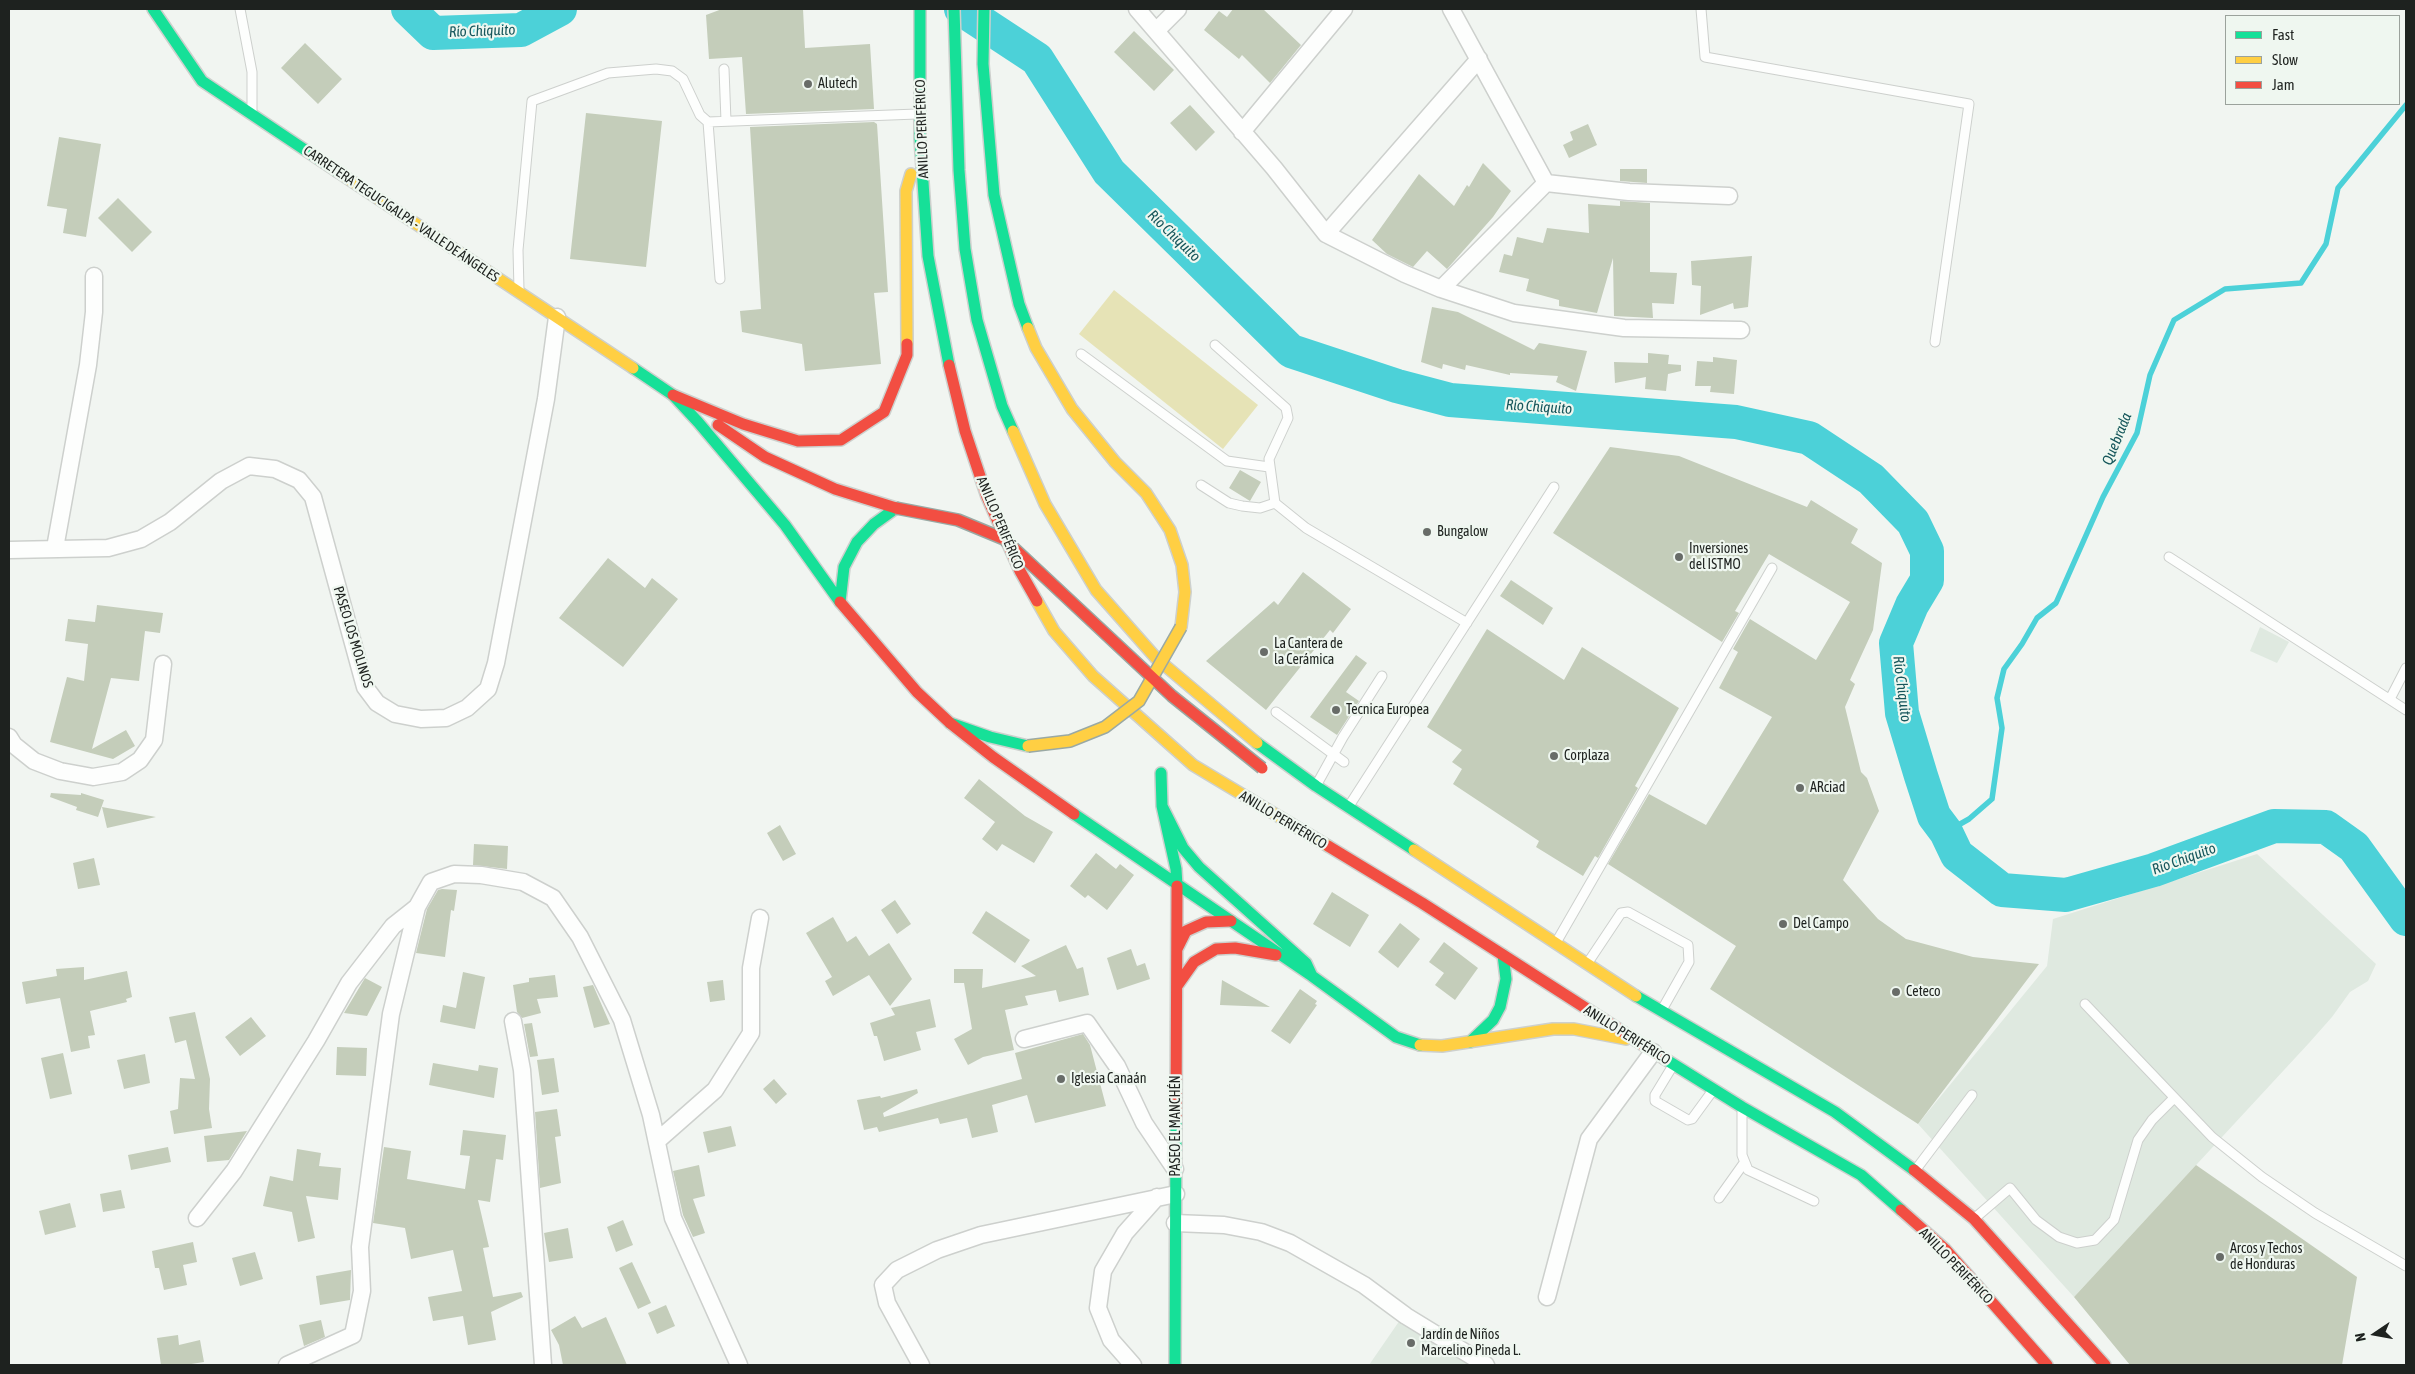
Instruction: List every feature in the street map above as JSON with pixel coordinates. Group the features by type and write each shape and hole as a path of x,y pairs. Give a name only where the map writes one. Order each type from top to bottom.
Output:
{"main road":[{"name":"CARRETERA TEGUCIGALPA - VALLE DE ÁNGELES","path":"153,9 202,81 673,395"},
{"name":"ANILLO PERIFÉRICO","path":"920,9 920,138 928,256 947,357 965,431 987,497 1020,571 1054,631 1093,676 1193,765 1422,903 1635,1041 1742,1107 1861,1175 1945,1249 2047,1365"},
{"path":"954,9 954,58 965,249 977,320 1002,406 1045,504 1096,590 1141,643 1243,733 1316,786 1410,850 1587,964 1662,1011 1835,1112 1935,1185 1974,1218 2105,1365"},
{"path":"950,723 990,737 1028,746 1070,741 1105,727 1139,701 1181,627 1185,592 1182,565 1170,530 1146,493 1115,462 1072,409 1036,348 1019,304 994,195 982,64 984,9"},
{"path":"673,395 743,424 798,441 841,440 884,412 907,355 906,191 920,138"},
{"path":"673,395 765,457 835,489 896,508 958,520 1004,539 1172,696 1267,771"},
{"path":"673,395 785,525 840,602 897,670 950,723 993,757 1177,886 1312,976 1396,1037 1418,1045 1442,1046 1560,1029 1598,1032 1635,1041"},
{"path":"840,602 844,566 857,542 874,524 896,508"},
{"path":"1161,773 1162,806 1182,848 1199,867 1306,963 1312,976"},
{"name":"PASEO EL MANCHÉN","path":"1162,806 1176,870 1177,886 1175,1365"},
{"path":"1330,809 1410,850"},
{"path":"1177,949 1186,931 1206,922 1231,921"},
{"path":"1176,986 1194,962 1216,949 1235,948 1282,956"},
{"path":"1470,1042 1493,1020 1500,1007 1505,993 1506,979 1503,954"},
{"path":"1935,1185 2005,1270 2092,1365"},
{"path":"1945,1249 1978,1270 2061,1365"}],"street":[{"path":"1137,9 1274,168 1326,234 1405,274 1441,289 1514,313 1615,327 1741,330"},
{"path":"1156,31 1178,9"},
{"path":"1242,132 1344,9"},
{"path":"1451,9 1546,184"},
{"path":"1326,234 1479,59"},
{"path":"1546,184 1629,192 1729,196"},
{"path":"1441,289 1546,184"},
{"path":"55,548 88,365 94,312 94,276"},
{"name":"PASEO LOS MOLINOS","path":"9,550 108,548 141,538 170,522 220,481 249,466 275,469 299,480 313,497 365,687 377,703 394,714 421,720 446,718 467,708 488,689 496,663 546,400 557,317"},
{"path":"9,737 14,745 34,761 60,771 93,777 122,772 140,760 154,740 163,664"},
{"path":"287,1365 353,1335 362,1291 360,1247 391,1014 417,907 430,882 454,874 481,874 523,882 553,898 593,960 622,1020 651,1115 673,1218 739,1365"},
{"path":"197,1218 234,1171 316,1041 348,983 393,926 417,907"},
{"path":"657,1141 715,1090 751,1033 751,968 760,918"},
{"path":"513,1021 522,1070 543,1365"},
{"path":"1024,1039 1087,1023 1116,1066 1144,1123 1175,1169"},
{"path":"1547,1297 1589,1140 1653,1052"},
{"path":"921,1365 887,1303 884,1285 897,1270 937,1250 981,1235 1176,1194"},
{"path":"1133,1365 1111,1340 1098,1308 1103,1271 1125,1233 1158,1197"},
{"path":"1176,1223 1224,1225 1261,1232 1290,1243 1364,1285 1406,1316 1486,1365"}],"lane":[{"path":"240,9 252,72 252,115"},
{"path":"1701,9 1705,57 1969,104 1935,342"},
{"path":"519,293 518,250 532,101 608,73 656,69 672,71 682,80 700,115 708,122 920,114"},
{"path":"724,69 726,121"},
{"path":"708,122 720,279"},
{"path":"1214,345 1286,408 1288,418 1269,459 1274,503 1306,528 1467,623"},
{"path":"1081,354 1227,461 1269,467"},
{"path":"1201,486 1229,503 1260,508 1274,503"},
{"path":"1348,808 1554,487"},
{"path":"2169,557 2406,710"},
{"path":"1556,943 1772,568"},
{"path":"2390,698 2406,668"},
{"path":"1316,786 1382,676"},
{"path":"1276,712 1344,762"},
{"path":"1587,964 1621,912 1628,912 1688,945 1689,962 1662,1011"},
{"path":"2085,1004 2212,1137 2262,1177 2315,1213 2406,1266"},
{"path":"1673,1064 1654,1097 1655,1101 1684,1120 1692,1119 1714,1089"},
{"path":"1915,1170 1972,1095"},
{"path":"1974,1218 2010,1188 2036,1220 2059,1237 2077,1243 2095,1240 2114,1220 2138,1140 2152,1120 2174,1098"},
{"path":"1742,1107 1744,1163 1748,1170 1814,1201"},
{"path":"1718,1198 1744,1163"}],"shaded area":[{"path":"1114,290 1258,405 1223,449 1079,334"},
{"path":"2260,627 2289,642 2277,663 2250,651"},
{"path":"2257,854 2376,964 2368,981 2350,992 2332,1017 2309,1043 2074,1297 1918,1124 2047,966 2053,919"},
{"name":"Jardín de Niños Marcelino Pineda L.","path":"1400,1320 1476,1365 1369,1365"}],"building":[{"name":"Alutech","path":"722,9 803,9 805,48 870,44 874,109 746,114 742,57 709,59 706,15"},
{"path":"1233,9 1263,9 1301,45 1270,83 1242,55 1239,59 1204,30 1219,11 1227,17"},
{"path":"1134,31 1174,70 1154,91 1114,52"},
{"path":"305,43 342,79 318,104 281,68"},
{"path":"1190,105 1215,132 1196,151 1170,123"},
{"path":"586,113 662,121 646,267 570,259"},
{"path":"874,122 877,124 888,292 874,293 881,364 805,371 802,344 742,332 740,311 761,309 750,127"},
{"path":"1588,124 1597,145 1569,158 1563,145 1573,140 1570,132"},
{"path":"59,137 101,144 86,237 63,233 67,209 47,206"},
{"path":"1483,163 1511,191 1493,217 1447,269 1427,251 1413,267 1387,254 1372,240 1419,174 1454,206 1467,185 1469,187"},
{"path":"1620,169 1647,169 1647,183 1620,181"},
{"path":"118,198 152,232 132,252 98,218"},
{"path":"1620,201 1650,203 1650,272 1677,273 1674,304 1652,303 1653,318 1614,316 1613,258 1597,313 1559,306 1559,300 1526,291 1529,279 1499,272 1504,254 1512,256 1517,237 1543,243 1547,228 1589,233 1588,204 1620,206"},
{"path":"1752,256 1748,307 1734,309 1733,303 1700,315 1701,286 1692,285 1691,261"},
{"path":"1432,307 1458,312 1534,350 1539,343 1587,351 1576,391 1556,382 1558,376 1510,373 1510,375 1466,365 1465,370 1443,364 1442,369 1421,362"},
{"path":"1648,353 1669,355 1668,364 1681,365 1681,371 1668,374 1666,391 1645,389 1646,377 1615,383 1614,362 1648,363"},
{"path":"1713,357 1737,360 1734,394 1710,392 1711,386 1695,386 1697,361 1713,362"},
{"path":"1610,447 1679,456 1807,507 1811,500 1858,529 1851,543 1882,563 1873,630 1850,680 1855,684 1845,707 1861,772 1867,778 1879,811 1843,880 1878,919 1906,939 1973,957 2039,964 1918,1124 1710,989 1736,946 1608,864 1649,794 1706,825 1772,717 1719,688 1738,652 1733,649 1750,619 1816,660 1850,602 1769,554 1735,611 1739,613 1722,642 1553,533"},
{"path":"1240,470 1261,482 1250,501 1229,488"},
{"path":"608,558 645,588 652,578 678,599 623,667 559,618"},
{"name":"La Cantera de la Cerámica","path":"1303,572 1351,609 1333,633 1330,630 1266,710 1206,661 1274,601 1278,605"},
{"path":"1511,580 1553,608 1543,625 1500,596"},
{"path":"97,605 163,613 160,633 145,631 139,681 111,678 92,749 126,730 135,746 113,759 50,742 67,677 84,681 88,644 65,641 68,619 95,622"},
{"name":"Corplaza","path":"1487,629 1564,680 1582,647 1679,708 1635,786 1638,788 1598,858 1595,856 1583,876 1536,847 1539,841 1453,784 1462,769 1452,762 1462,750 1427,727"},
{"name":"Tecnica Europea","path":"1356,655 1367,663 1346,692 1359,701 1337,735 1310,717"},
{"path":"979,779 1025,816 1053,832 1034,863 1002,844 997,851 982,839 995,822 964,798"},
{"path":"51,793 81,795 81,793 104,800 98,817 76,810 77,807 50,797"},
{"path":"102,807 156,817 107,828"},
{"path":"780,825 796,854 783,861 767,833"},
{"path":"474,844 508,846 507,869 473,865"},
{"path":"1096,853 1116,869 1120,864 1134,875 1107,910 1088,895 1085,898 1070,886"},
{"path":"94,858 100,885 78,889 73,863"},
{"path":"438,890 457,890 454,911 451,910 445,957 416,953 427,909"},
{"path":"1332,892 1369,915 1350,947 1313,924"},
{"path":"895,900 911,924 897,934 881,910"},
{"path":"986,911 1030,940 1015,963 972,933"},
{"path":"833,917 847,942 856,936 869,956 889,943 912,979 890,1006 869,975 833,996 825,981 832,977 806,933"},
{"path":"1400,923 1420,939 1398,968 1378,952"},
{"path":"1444,942 1478,968 1455,1000 1435,985 1444,973 1429,962"},
{"path":"1066,945 1077,969 1083,967 1089,995 1059,1002 1056,990 1025,996 1028,1005 1005,1010 1014,1050 983,1057 968,1065 954,1039 972,1029 964,983 954,983 954,969 983,969 982,988 1036,976 1021,966"},
{"path":"1131,949 1137,966 1145,963 1150,979 1117,990 1107,958"},
{"path":"84,967 84,980 127,971 132,997 126,999 127,1002 90,1011 95,1035 88,1036 90,1048 71,1052 60,998 26,1004 22,982 57,976 56,969"},
{"path":"463,972 485,977 475,1029 440,1022 443,1005 456,1008"},
{"path":"555,975 558,997 537,999 541,1013 522,1018 517,1012 513,985 529,982 529,978"},
{"path":"365,978 382,987 367,1016 344,1013"},
{"path":"723,980 725,1000 710,1002 707,982"},
{"path":"1222,980 1270,1007 1220,1005"},
{"path":"593,985 610,1024 594,1028 583,987"},
{"path":"1300,989 1317,1001 1315,1004 1317,1005 1290,1044 1271,1031"},
{"path":"930,999 936,1027 916,1032 921,1050 884,1061 877,1036 874,1036 870,1023 895,1015 891,1008"},
{"path":"195,1012 210,1079 209,1109 212,1128 174,1134 170,1111 178,1109 180,1078 195,1079 186,1040 175,1043 169,1017"},
{"path":"251,1017 266,1036 240,1056 225,1037"},
{"path":"532,1023 538,1056 530,1057 524,1024"},
{"path":"1083,1034 1090,1045 1106,1106 1035,1123 1027,1095 992,1105 998,1132 972,1138 967,1118 940,1124 938,1118 879,1132 877,1127 864,1130 857,1100 880,1096 881,1098 917,1089 918,1093 883,1113 884,1117 1022,1079 1015,1053"},
{"path":"337,1047 367,1048 366,1076 336,1075"},
{"path":"63,1053 72,1094 50,1099 41,1058"},
{"path":"145,1054 150,1083 124,1089 117,1060"},
{"path":"554,1058 559,1092 542,1095 537,1060"},
{"path":"433,1063 478,1071 479,1065 498,1068 494,1098 429,1085"},
{"path":"774,1079 787,1094 776,1104 763,1089"},
{"path":"557,1109 561,1136 555,1137 561,1183 540,1188 535,1112"},
{"path":"731,1126 736,1146 708,1153 703,1132"},
{"path":"463,1130 506,1135 503,1160 496,1159 490,1202 478,1200 489,1247 483,1248 493,1297 521,1292 523,1297 491,1312 496,1340 468,1345 463,1316 433,1321 428,1297 462,1291 453,1250 411,1259 405,1228 373,1223 384,1147 411,1151 407,1179 465,1189 470,1156 460,1155"},
{"path":"247,1131 229,1160 207,1162 204,1136"},
{"path":"168,1147 171,1162 131,1170 128,1155"},
{"path":"297,1149 321,1153 319,1166 341,1168 338,1200 306,1196 315,1238 298,1242 292,1212 263,1206 270,1176 293,1181"},
{"path":"699,1165 705,1196 693,1199 705,1233 693,1237 683,1215 673,1171"},
{"name":"Arcos y Techos de Honduras","path":"2196,1165 2357,1277 2342,1365 2130,1365 2074,1297"},
{"path":"121,1190 125,1208 103,1212 100,1194"},
{"path":"70,1203 76,1227 45,1235 39,1211"},
{"path":"623,1220 633,1245 616,1252 607,1227"},
{"path":"568,1228 573,1258 549,1262 544,1233"},
{"path":"193,1242 197,1262 183,1265 187,1285 164,1290 159,1268 155,1268 152,1251"},
{"path":"255,1252 263,1279 240,1286 232,1258"},
{"path":"632,1262 651,1303 638,1309 619,1268"},
{"path":"351,1270 350,1300 320,1305 316,1276"},
{"path":"666,1305 675,1326 657,1334 648,1313"},
{"path":"575,1316 582,1328 606,1317 627,1365 563,1365 559,1345 551,1330"},
{"path":"321,1320 325,1337 304,1346 299,1325"},
{"path":"178,1335 179,1345 200,1340 204,1362 185,1365 161,1365 157,1338"}],"waterway":[{"name":"Río Chiquito","path":"408,9 433,33 521,30 560,9"},
{"name":"Río Chiquito","path":"961,9 1037,59 1109,172 1291,351 1397,386 1450,400 1736,422 1809,438 1871,479 1913,522 1927,551 1927,580 1912,605 1896,643 1902,713 1921,776 1934,816 1946,832 1957,855 2002,890 2066,895 2154,870 2274,826 2326,827 2354,847 2406,919"},
{"name":"Quebrada","path":"1946,832 1969,819 1992,799 2002,728 1997,698 2004,669 2022,644 2037,618 2056,603 2103,497 2137,433 2150,375 2174,320 2225,289 2301,283 2326,244 2338,188 2406,105"}],"traffic: fast":[{"path":"153,9 202,81 338,172"},
{"path":"920,9 920,138 928,256 949,365"},
{"path":"954,9 959,170 965,249 977,320 1002,406 1013,431"},
{"path":"984,9 983,64 994,195 1019,304 1028,328"},
{"path":"633,368 673,395 698,422 785,525 840,602"},
{"path":"840,602 844,567 857,542 874,524 896,508"},
{"path":"950,723 990,737 1028,746"},
{"path":"1257,743 1316,786 1414,850"},
{"path":"1161,773 1162,806 1176,869 1177,886"},
{"path":"1162,806 1183,848 1199,867 1306,963 1312,976"},
{"path":"1074,814 1312,976 1396,1037 1420,1045"},
{"path":"1470,1042 1493,1020 1500,1007 1506,979 1503,955"},
{"path":"1636,996 1835,1112 1914,1170"},
{"path":"1665,1059 1742,1107 1861,1175 1901,1210"},
{"path":"1175,1365 1176,1118"}],"traffic: slow":[{"path":"338,172 633,368"},
{"path":"907,344 906,191 911,174"},
{"path":"1028,328 1036,348 1072,409 1115,462 1146,493 1170,530 1182,565 1185,592 1181,627"},
{"path":"1013,431 1045,504 1096,590 1156,658 1257,743"},
{"path":"1037,601 1054,631 1093,676 1193,765 1328,846"},
{"path":"1028,746 1070,741 1105,727 1139,701 1181,627"},
{"path":"1414,850 1636,996"},
{"path":"1420,1045 1442,1046 1553,1029 1574,1029 1626,1039"}],"traffic: jam":[{"path":"673,395 743,424 798,441 841,440 884,412 907,355 907,344"},
{"path":"949,365 965,431 987,497 1020,571 1037,601"},
{"path":"718,425 765,457 835,489 896,508"},
{"path":"896,508 958,520 1004,539 1172,696 1262,768"},
{"path":"840,602 917,692 950,723 993,757 1074,814"},
{"path":"1328,846 1422,903 1665,1059"},
{"path":"1176,1118 1177,886"},
{"path":"1177,949 1186,931 1206,922 1231,921"},
{"path":"1177,986 1194,962 1216,949 1235,948 1276,955"},
{"path":"1914,1170 1974,1219 2105,1365"},
{"path":"1901,1210 1945,1249 2047,1365"}],"place":[{"name":"Alutech","path":"808,84"},
{"name":"Bungalow","path":"1427,532"},
{"name":"Inversiones del ISTMO","path":"1679,557"},
{"name":"La Cantera de la Cerámica","path":"1264,652"},
{"name":"Tecnica Europea","path":"1336,710"},
{"name":"Corplaza","path":"1554,756"},
{"name":"ARciad","path":"1800,788"},
{"name":"Del Campo","path":"1783,924"},
{"name":"Ceteco","path":"1896,992"},
{"name":"Iglesia Canaán","path":"1061,1079"},
{"name":"Arcos y Techos de Honduras","path":"2220,1257"},
{"name":"Jardín de Niños Marcelino Pineda L.","path":"1411,1343"}],"water label":[{"name":"Rio Chiquito","path":"2184,859"}]}
